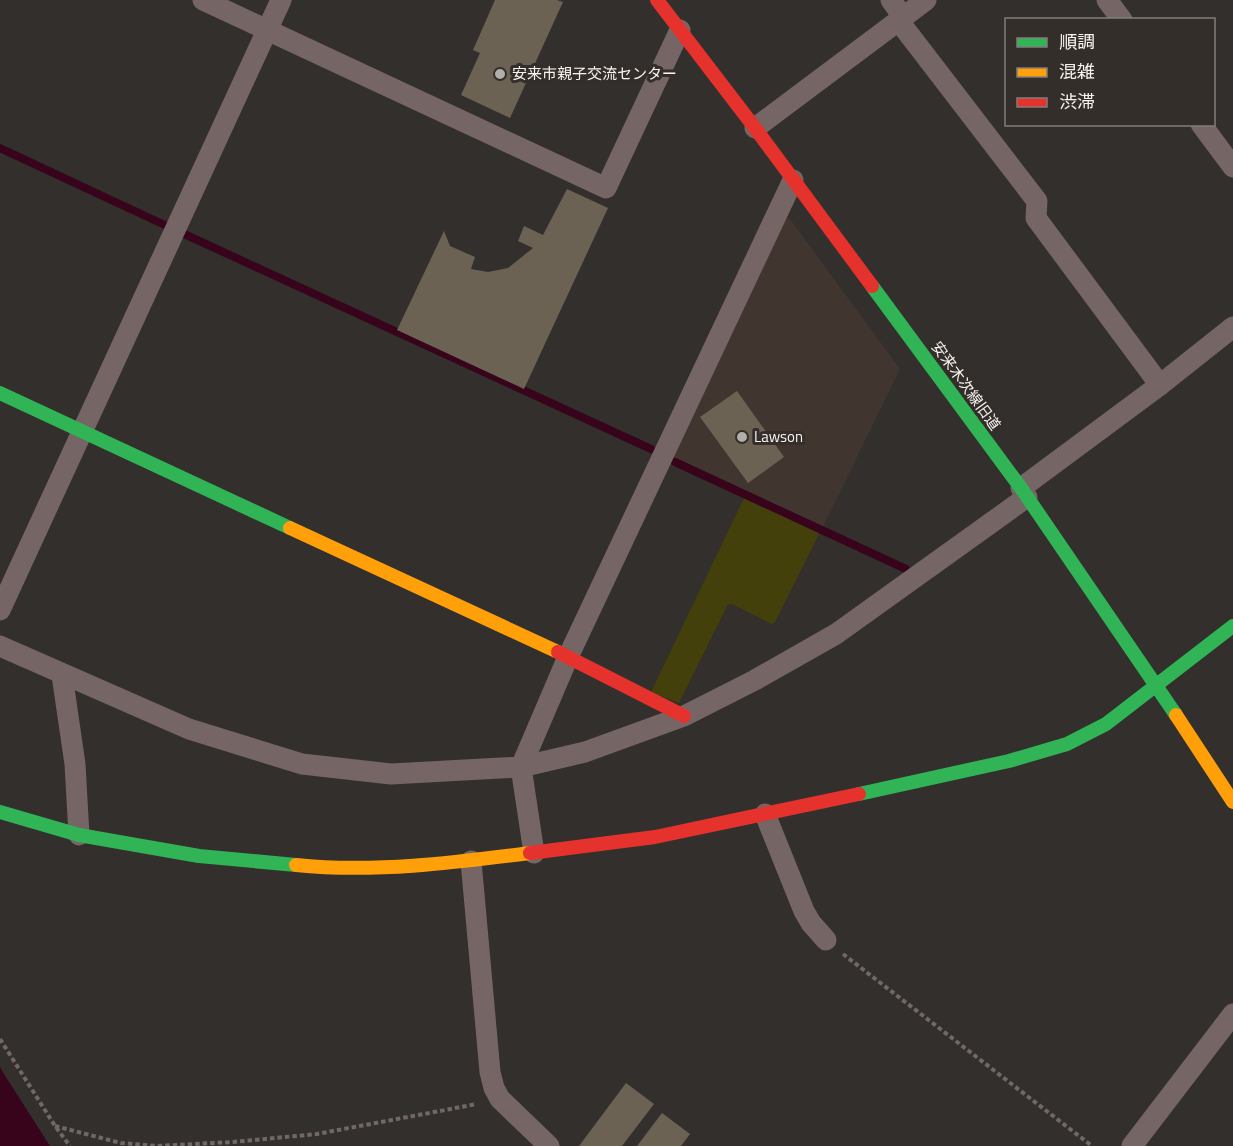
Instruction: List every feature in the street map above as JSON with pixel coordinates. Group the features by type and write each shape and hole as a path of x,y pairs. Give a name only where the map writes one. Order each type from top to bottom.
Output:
{"street":[{"path":"203,0 606,188 680,30"},
{"path":"0,610 281,0"},
{"name":"安来木次線旧道","path":"657,0 755,128 1024,492 1231,794"},
{"path":"755,128 897,12 926,0"},
{"path":"1107,0 1120,18"},
{"path":"897,12 1037,201 1036,218 1160,385"},
{"path":"1202,126 1233,167"},
{"path":"534,853 521,767 568,657 793,180"},
{"path":"0,646 189,729 302,764 391,774 521,767 585,752 684,716 755,680 836,634 1024,492 1233,327"},
{"path":"0,393 568,657 684,716"},
{"path":"0,812 79,835 199,856 336,869 471,861 655,837 977,768 1067,744 1106,724 1233,626"},
{"path":"62,675 75,764 79,835"},
{"path":"765,814 804,911 826,940"},
{"path":"471,861 490,1072 494,1088 500,1099 549,1146"},
{"path":"1132,1146 1233,1014"}],"path":[{"path":"826,940 1092,1146"},
{"path":"0,1039 70,1146"},
{"path":"55,1126 121,1143 157,1146 233,1142 317,1134 500,1099"}],"shaded area":[{"path":"785,217 790,219 900,369 823,527 672,457"},
{"path":"745,496 821,530 775,622 772,624 728,604 679,703 651,692"},
{"path":"0,1067 4,1074 50,1146 0,1146"}],"building":[{"name":"安来市親子交流センター","path":"495,0 557,0 563,2 510,118 461,95 480,53 473,50"},
{"path":"567,189 608,208 524,389 397,330 444,231 450,246 475,257 471,269 488,272 508,268 533,248 518,241 524,226 543,235"},
{"name":"Lawson","path":"737,391 784,457 748,483 700,417"},
{"path":"626,1083 654,1104 622,1146 579,1146"},
{"path":"662,1113 690,1134 681,1146 637,1146"}],"waterway":[{"path":"0,148 169,227"},
{"path":"182,233 651,449"},
{"path":"675,462 906,569"}],"traffic: fast":[{"path":"872,286 1021,488 1176,715"},
{"path":"0,393 290,528"},
{"path":"859,794 1009,761 1067,744 1106,724 1233,626"},
{"path":"0,812 79,835 199,856 296,865"}],"traffic: slow":[{"path":"290,528 558,652"},
{"path":"1176,715 1233,802"},
{"path":"296,865 384,867 530,853"}],"traffic: jam":[{"path":"657,0 872,286"},
{"path":"558,652 684,716"},
{"path":"530,853 655,837 859,794"}],"place":[{"name":"安来市親子交流センター","path":"500,74"},
{"name":"Lawson","path":"742,437"}]}
